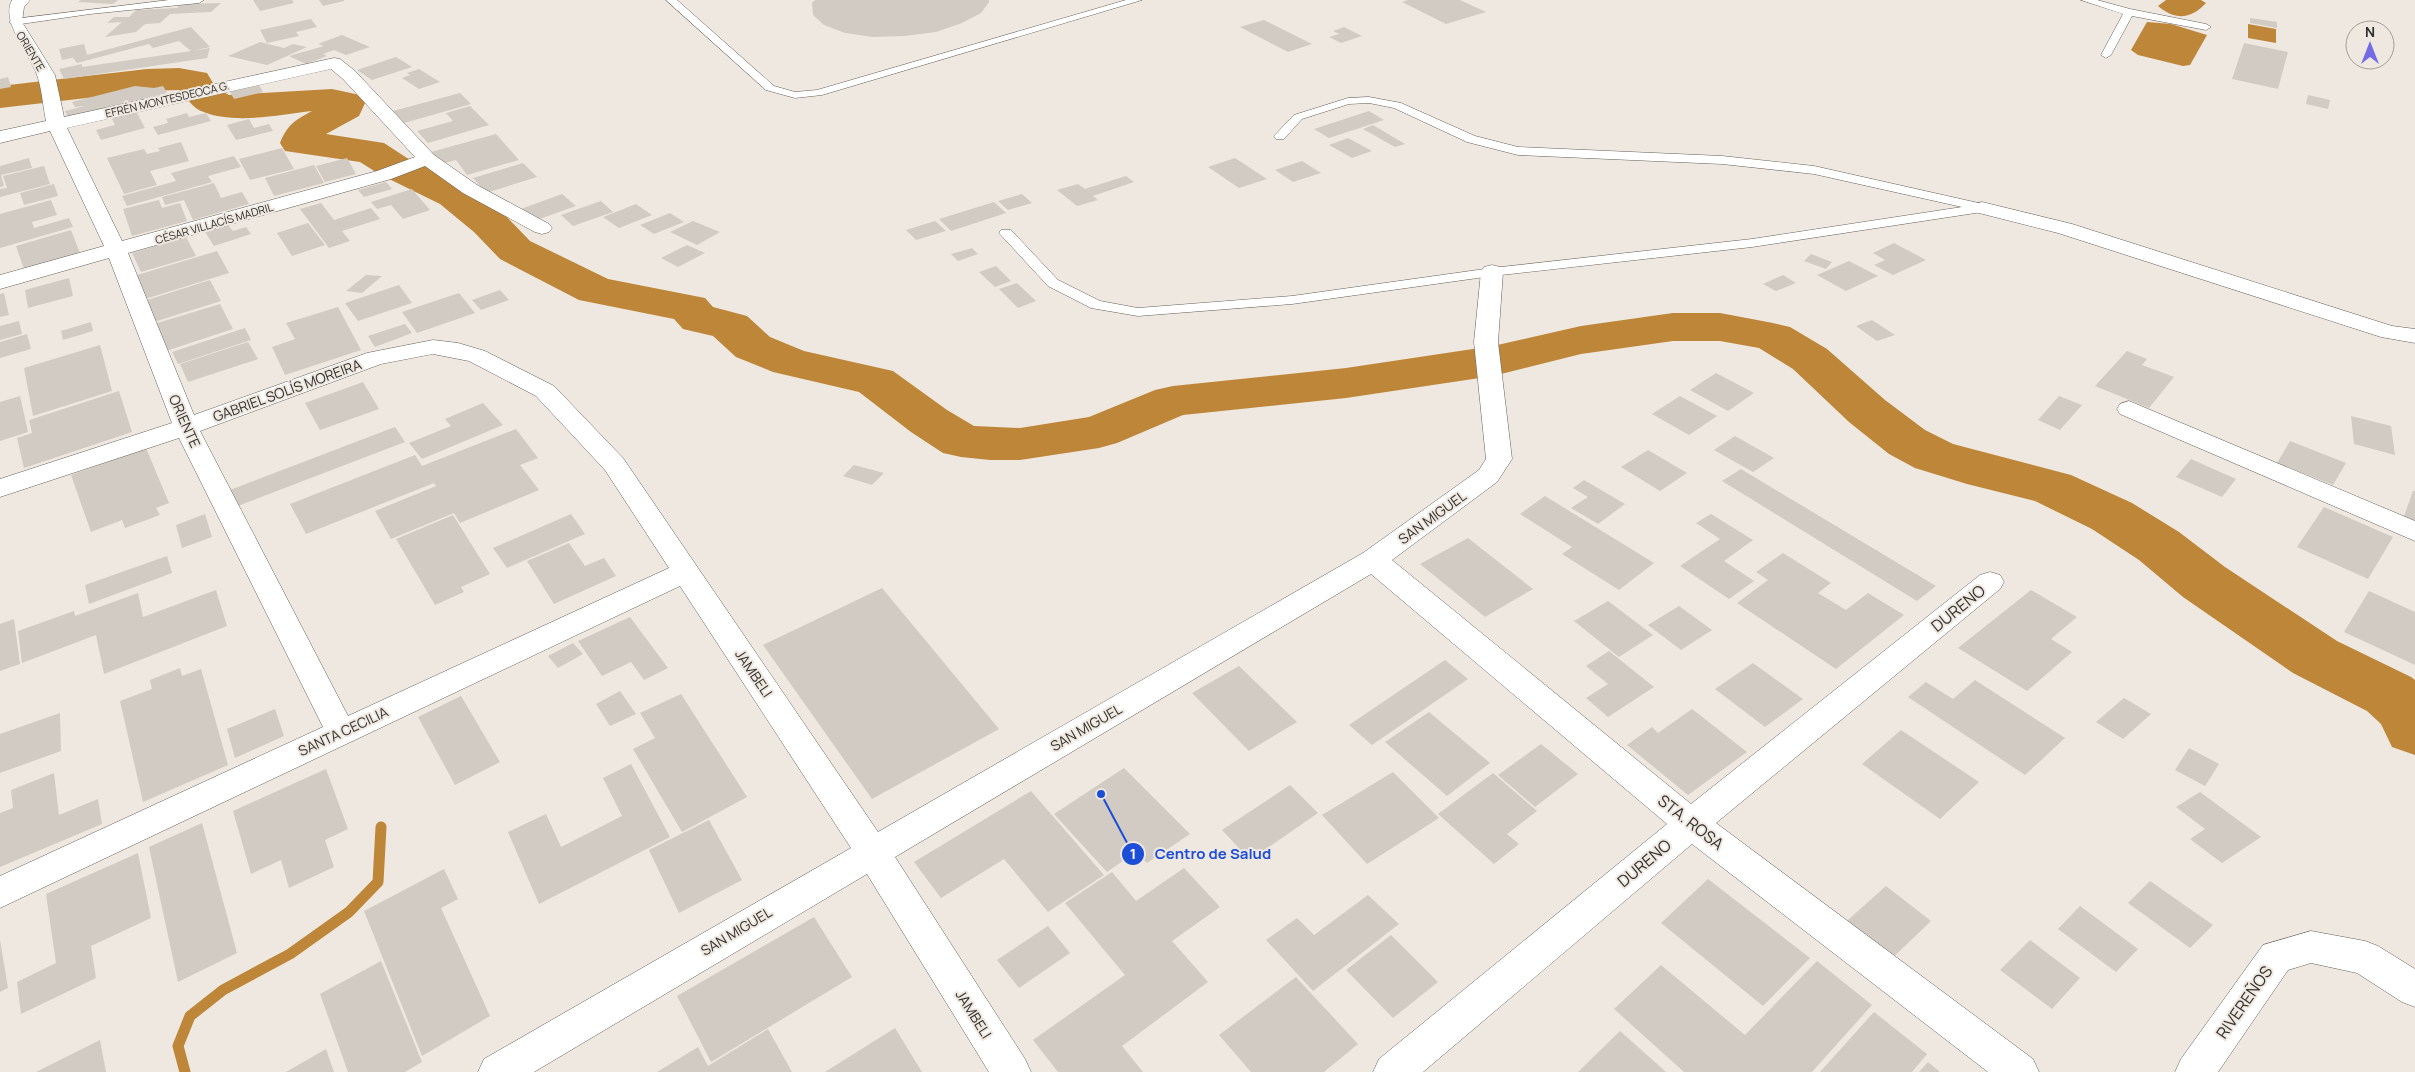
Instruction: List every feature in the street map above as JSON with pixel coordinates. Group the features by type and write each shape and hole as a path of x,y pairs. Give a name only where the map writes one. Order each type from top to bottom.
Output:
{"street":[{"name":"ORIENTE","path":"22,0 16,5 14,22 46,75 54,113 116,250 186,427 341,732"},
{"name":"EFRÉN MONTESDEOCA G.","path":"0,137 54,113 183,96 334,63 349,75 419,162"},
{"name":"CÉSAR VILLACÍS MADRIL","path":"0,282 384,175 419,162"},
{"path":"419,162 542,228"},
{"path":"1982,208 2065,228 2389,332 2415,336"},
{"name":"SAN MIGUEL","path":"498,1072 872,851 1373,560 1488,476 1499,459 1493,391 1486,342 1492,272"},
{"name":"GABRIEL SOLÍS MOREIRA","path":"0,488 186,427 375,358 433,347"},
{"name":"JAMBELI","path":"433,347 458,350 477,356 545,391 614,464 872,851 1011,1072"},
{"path":"2129,409 2415,532"},
{"name":"STA. ROSA","path":"1373,560 1691,824 2019,1072"},
{"name":"SANTA CECILIA","path":"0,892 687,571"},
{"name":"DURENO","path":"1393,1072 1691,824 1990,582"},
{"name":"RIVEREÑOS","path":"2195,1072 2276,957 2311,947 2365,958 2415,990"}],"lane":[{"path":"14,22 90,11 199,0"},
{"path":"671,0 770,88 795,95 818,93 1137,0"},
{"path":"2086,0 2129,12 2206,27"},
{"path":"2106,55 2129,12"},
{"path":"1280,136 1298,117 1348,101 1369,100 1397,105 1471,139 1518,150 1722,160 1814,170 1982,208"},
{"path":"1006,233 1054,283 1096,305 1138,312 1292,300 1492,272 1752,243 1982,208"}],"shaded area":[{"path":"2166,0 2201,0 2206,3 2189,15 2177,16 2158,6"},
{"path":"2147,22 2171,24 2207,35 2190,65 2183,66 2138,55 2131,50"},
{"path":"2248,24 2276,29 2276,43 2248,38"}],"building":[{"path":"81,0 118,0 113,4 78,2"},
{"path":"253,0 292,0 294,3 260,11"},
{"path":"319,0 344,0 344,1 323,6"},
{"path":"815,0 989,0 989,2 981,13 962,23 936,32 905,36 873,37 845,33 824,25 813,15 812,3"},
{"path":"1408,0 1460,0 1486,12 1446,24 1402,2"},
{"path":"221,3 211,12 170,14 160,23 145,24 136,32 105,37 122,22 107,23 114,17 129,17 136,10 177,8 181,4"},
{"path":"2250,18 2277,22 2277,28 2250,23"},
{"path":"311,19 317,27 296,32 299,36 267,43 260,30"},
{"path":"1264,20 1312,44 1288,52 1240,27"},
{"path":"191,27 210,47 193,51 210,48 207,58 64,79 59,69 82,64 82,67 191,51 179,41 153,48 149,44 77,63 73,58 82,56 62,60 59,49 84,44 87,55"},
{"path":"1344,27 1362,36 1341,43 1329,37 1339,34 1333,31"},
{"path":"342,35 370,47 346,55 334,50 323,54 327,56 306,64 289,56 324,46 318,44"},
{"path":"260,42 284,48 293,44 307,47 267,65 228,56"},
{"path":"2244,43 2288,52 2278,89 2232,79"},
{"path":"396,57 412,67 372,80 357,70"},
{"path":"419,69 440,82 419,89 402,78 410,75 407,73"},
{"path":"8,77 11,87 0,89 0,79"},
{"path":"258,83 263,92 234,99 229,90"},
{"path":"135,86 154,88 163,86 167,93 68,118 65,111 85,106 75,107 72,102"},
{"path":"460,93 471,104 404,123 393,111"},
{"path":"2308,95 2330,100 2328,109 2306,104"},
{"path":"470,106 489,125 428,143 417,131 453,121 446,113"},
{"path":"136,111 145,128 101,140 96,130 115,125 111,117"},
{"path":"1369,111 1384,120 1329,138 1314,129"},
{"path":"187,113 189,117 206,113 211,121 158,135 153,127 168,123 166,119"},
{"path":"249,119 254,128 269,124 273,131 236,140 227,125"},
{"path":"1373,125 1405,144 1395,147 1363,129"},
{"path":"496,134 519,160 467,175 456,160 441,164 431,152"},
{"path":"1348,138 1372,151 1352,158 1329,145"},
{"path":"181,142 189,161 150,171 157,185 124,194 107,158 144,149 147,154 160,151 158,148"},
{"path":"282,148 294,169 250,180 239,159"},
{"path":"234,156 241,167 208,176 212,182 127,206 122,196 176,181 171,173"},
{"path":"29,158 32,168 1,175 4,186 0,187 0,166"},
{"path":"347,158 356,174 325,182 316,166"},
{"path":"1235,158 1267,179 1239,188 1208,167"},
{"path":"1302,161 1321,173 1293,182 1275,170"},
{"path":"523,163 537,177 486,193 473,178"},
{"path":"314,165 324,183 274,196 265,178"},
{"path":"44,166 50,184 0,197 0,189 7,188 3,176"},
{"path":"1126,176 1134,182 1093,196 1098,200 1077,206 1057,190 1078,184 1085,189"},
{"path":"386,182 392,189 364,197 358,190"},
{"path":"214,183 221,198 242,192 249,204 193,220 184,200 165,205 162,197"},
{"path":"54,184 58,196 24,205 20,193"},
{"path":"412,189 430,210 403,219 391,205 377,209 371,202"},
{"path":"562,194 576,206 534,221 521,209"},
{"path":"1022,194 1032,203 1008,210 998,201"},
{"path":"51,200 57,215 32,222 34,228 69,218 73,227 0,248 0,214"},
{"path":"159,200 162,208 180,203 187,221 132,236 123,209"},
{"path":"601,201 613,212 573,226 561,215"},
{"path":"994,202 1006,213 951,231 939,219"},
{"path":"321,203 334,220 371,208 380,219 342,231 350,241 329,248 300,209"},
{"path":"636,204 652,215 619,228 603,217"},
{"path":"670,213 684,222 654,234 640,225"},
{"path":"693,221 720,232 697,245 670,232"},
{"path":"935,221 946,231 916,240 906,230"},
{"path":"308,223 325,245 292,256 277,233"},
{"path":"228,225 233,231 246,227 251,234 214,246 205,232"},
{"path":"71,230 80,253 24,269 16,246"},
{"path":"186,237 196,256 141,272 132,253"},
{"path":"1894,243 1926,260 1893,275 1874,265 1885,260 1873,253"},
{"path":"687,245 705,253 678,267 661,258"},
{"path":"972,248 978,254 958,261 951,254"},
{"path":"217,251 229,273 145,299 134,276"},
{"path":"1811,254 1832,262 1826,269 1804,261"},
{"path":"1849,261 1878,276 1846,291 1817,275"},
{"path":"996,266 1011,281 995,287 979,272"},
{"path":"366,275 382,276 362,293 346,291"},
{"path":"1783,275 1796,283 1776,291 1763,284"},
{"path":"69,278 73,296 28,308 25,290"},
{"path":"210,280 221,301 154,322 144,301"},
{"path":"1017,283 1036,301 1018,308 999,289"},
{"path":"399,285 412,303 358,321 345,303"},
{"path":"500,290 509,300 481,310 472,300"},
{"path":"4,293 9,315 0,317 0,294"},
{"path":"459,293 475,313 417,333 402,312"},
{"path":"220,304 233,329 166,351 154,324"},
{"path":"338,307 361,350 285,375 272,347 295,339 286,323"},
{"path":"1872,320 1895,335 1877,341 1856,326"},
{"path":"19,321 22,334 0,340 0,326"},
{"path":"91,322 93,331 63,340 61,331"},
{"path":"405,324 412,333 375,347 368,336"},
{"path":"245,328 251,340 178,364 172,352"},
{"path":"27,334 31,349 0,358 0,342"},
{"path":"248,342 258,359 188,382 180,364"},
{"path":"100,345 112,391 33,416 24,368"},
{"path":"2127,351 2147,359 2142,365 2174,377 2149,408 2095,386"},
{"path":"1716,373 1754,393 1728,411 1690,390"},
{"path":"363,382 379,409 320,430 305,403"},
{"path":"119,391 132,432 24,468 17,438 32,433 29,420"},
{"path":"20,396 28,432 0,441 0,402"},
{"path":"1680,396 1717,416 1689,435 1652,414"},
{"path":"2059,396 2082,405 2060,430 2038,420"},
{"path":"483,403 503,425 422,459 409,443 451,426 445,419"},
{"path":"2351,416 2391,426 2395,455 2354,444"},
{"path":"395,427 405,442 238,506 230,490"},
{"path":"516,429 538,458 520,465 539,490 460,523 454,513 391,539 375,511 436,486 434,483 306,534 290,504 415,455 422,466"},
{"path":"1735,436 1774,458 1753,472 1714,450"},
{"path":"2290,441 2346,463 2333,485 2277,463"},
{"path":"146,448 169,503 156,508 160,515 125,528 122,520 91,532 71,475"},
{"path":"1648,450 1687,473 1660,491 1621,467"},
{"path":"2191,459 2236,479 2222,497 2176,477"},
{"path":"854,465 884,473 872,485 843,476"},
{"path":"1741,469 1936,586 1917,601 1722,481"},
{"path":"1584,480 1625,504 1598,524 1571,508 1588,497 1573,488"},
{"path":"2413,491 2415,491 2415,523 2403,519"},
{"path":"1545,496 1654,563 1619,590 1562,554 1572,547 1520,514"},
{"path":"2324,507 2393,537 2368,579 2297,547"},
{"path":"205,514 212,537 182,548 176,525"},
{"path":"571,514 585,534 507,568 493,548"},
{"path":"1711,514 1753,540 1724,561 1754,581 1729,599 1680,566 1720,539 1696,523"},
{"path":"453,515 490,574 461,587 464,592 435,605 396,539"},
{"path":"1468,538 1533,589 1485,617 1420,564"},
{"path":"569,543 585,566 604,558 616,576 554,604 527,561"},
{"path":"1783,553 1831,583 1818,593 1846,610 1868,593 1904,615 1836,669 1737,603 1768,580 1756,572"},
{"path":"167,556 172,573 89,604 85,585"},
{"path":"882,588 999,729 872,799 763,645"},
{"path":"216,590 227,626 104,674 96,635 22,663 18,631 74,611 75,616 138,593 143,617"},
{"path":"2031,590 2077,617 2051,639 2072,652 2027,691 1958,648"},
{"path":"2369,591 2415,612 2415,665 2344,632"},
{"path":"1608,601 1653,635 1619,657 1574,621"},
{"path":"1679,606 1712,630 1681,650 1648,625"},
{"path":"630,617 668,668 644,680 631,662 602,676 578,641"},
{"path":"14,619 20,664 0,671 0,624"},
{"path":"573,643 583,654 558,668 548,656"},
{"path":"1609,651 1654,687 1608,717 1586,698 1608,684 1586,666"},
{"path":"1445,660 1468,679 1372,745 1349,725"},
{"path":"1753,663 1803,699 1765,727 1715,689"},
{"path":"1239,666 1297,722 1249,751 1192,693"},
{"path":"180,668 182,676 201,669 228,765 143,802 120,701 152,689 150,680"},
{"path":"1975,680 2065,738 2025,775 1908,697 1926,682 1953,699"},
{"path":"620,691 636,714 610,726 596,704"},
{"path":"681,694 747,797 682,832 633,749 655,738 640,713"},
{"path":"461,696 500,762 455,785 418,717"},
{"path":"2124,698 2151,714 2123,739 2096,722"},
{"path":"275,709 284,736 235,758 227,729"},
{"path":"1692,709 1747,752 1688,795 1627,745 1652,727 1658,733"},
{"path":"1429,712 1490,763 1447,796 1385,742"},
{"path":"60,713 61,751 0,773 0,734"},
{"path":"1901,730 1979,782 1940,819 1862,764"},
{"path":"1541,744 1578,774 1535,807 1498,775"},
{"path":"2189,748 2219,764 2205,786 2175,770"},
{"path":"631,764 670,837 539,904 508,832 546,814 561,847 622,816 603,778"},
{"path":"1124,768 1190,834 1147,863 1136,852 1107,872 1054,814"},
{"path":"326,769 348,829 325,840 334,867 289,888 281,860 251,874 233,811"},
{"path":"1393,772 1439,818 1367,864 1322,815"},
{"path":"54,773 59,815 98,799 102,824 0,867 0,813 13,808 11,790"},
{"path":"1493,773 1537,811 1507,834 1519,844 1494,864 1438,814"},
{"path":"1290,785 1318,813 1250,860 1222,830"},
{"path":"1031,791 1104,875 1048,912 1004,859 941,898 914,862"},
{"path":"2200,792 2261,837 2222,863 2190,839 2205,829 2176,807"},
{"path":"709,820 742,880 679,913 649,850"},
{"path":"202,823 237,953 178,982 149,847"},
{"path":"138,853 151,918 91,946 96,978 21,1014 17,982 56,963 46,894"},
{"path":"1184,868 1220,907 1172,941 1208,982 1122,1046 1143,1072 1058,1072 1033,1040 1125,975 1065,903 1112,872 1136,901"},
{"path":"444,869 458,899 441,908 490,1016 422,1056 364,911"},
{"path":"1708,879 1810,958 1763,1006 1661,923"},
{"path":"2150,881 2213,925 2190,948 2128,903"},
{"path":"1886,886 1931,921 1885,965 1839,928"},
{"path":"1368,895 1399,924 1313,991 1266,940 1297,918 1314,935"},
{"path":"2080,906 2138,949 2116,972 2058,929"},
{"path":"814,917 852,977 711,1062 677,996"},
{"path":"1048,926 1070,953 1019,988 997,960"},
{"path":"1391,935 1438,982 1393,1018 1346,970"},
{"path":"0,940 8,988 0,992"},
{"path":"2030,940 2080,978 2052,1009 2000,970"},
{"path":"381,961 422,1062 405,1072 348,1072 320,994"},
{"path":"1817,961 1872,1005 1812,1072 1684,1072 1614,1009 1661,965 1745,1035"},
{"path":"1296,977 1358,1044 1324,1072 1251,1072 1219,1035"},
{"path":"1874,1012 1927,1054 1912,1072 1820,1072"},
{"path":"895,1028 922,1072 825,1072"},
{"path":"768,1029 792,1072 657,1072 698,1047 708,1066"},
{"path":"1620,1031 1666,1072 1578,1072"},
{"path":"100,1040 106,1072 36,1072"},
{"path":"326,1049 334,1072 286,1072"},
{"path":"1928,1062 1940,1072 1919,1072"}],"waterway":[{"path":"0,97 147,80 179,79 194,81 202,95 213,103 229,106 313,100 332,100 347,103 346,108 304,131 299,143 370,151 393,166 455,195 489,223 515,250 595,290 689,308 699,319 717,321 730,326 753,347 790,362 876,381 929,421 961,441 990,444 1020,444 1099,432 1173,401 1346,383 1493,361 1581,340 1673,327 1720,327 1773,337 1810,359 1867,411 1907,442 1934,456 1986,472 2052,488 2112,516 2159,546 2204,582 2315,657 2389,694 2410,712 2415,729"},
{"path":"185,1072 178,1046 190,1016 223,990 290,954 349,912 378,882 381,827"}],"place":[{"name":"Centro de Salud","path":"1101,794"}]}
